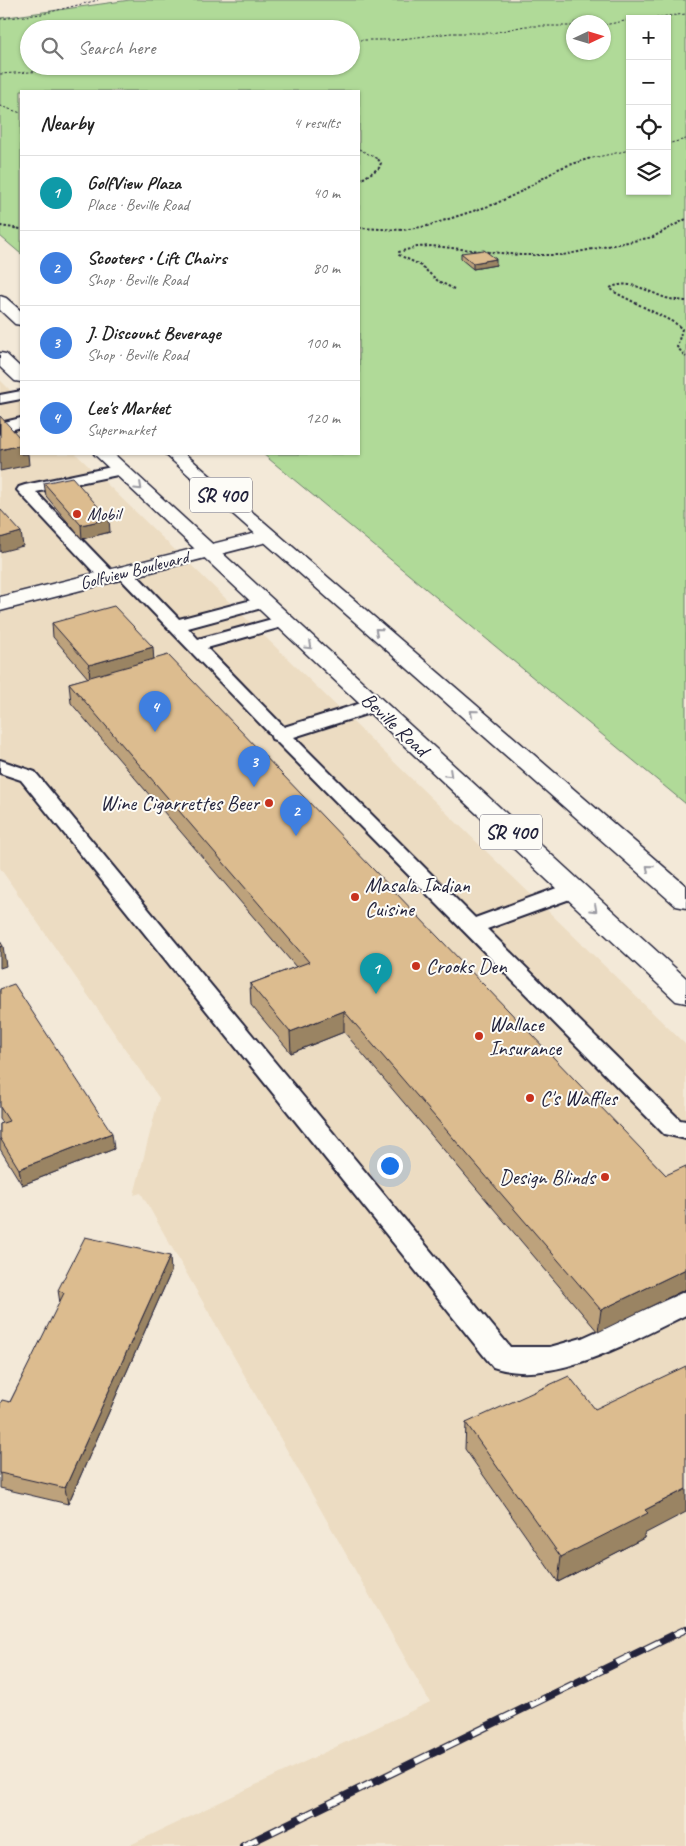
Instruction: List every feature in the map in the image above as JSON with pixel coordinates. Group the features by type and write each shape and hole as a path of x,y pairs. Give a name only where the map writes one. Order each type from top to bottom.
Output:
{"main road":[{"path":"0,301 20,319"},
{"path":"0,359 20,377"},
{"name":"Beville Road","path":"105,455 686,994"},
{"name":"SR 400","path":"175,455 686,900"},
{"name":"Golfview Boulevard","path":"0,604 268,536"}],"lane":[{"path":"0,399 20,395"},
{"path":"0,428 20,423"},
{"path":"121,470 25,490 116,575 175,626 279,735 674,1128 686,1130"},
{"path":"175,626 262,602"},
{"path":"194,646 283,621"},
{"path":"279,735 375,705"},
{"path":"0,766 28,776 503,1359 550,1359 589,1348 686,1302"},
{"path":"472,927 573,890"}],"path":[{"path":"0,19 42,14 98,0"},
{"path":"671,16 686,14"},
{"path":"611,24 626,21"},
{"path":"360,40 394,40 451,32 492,33 524,26 566,26"},
{"path":"0,74 20,73"},
{"path":"0,106 20,113"},
{"path":"671,143 686,139"},
{"path":"360,149 376,157 381,163 379,168 360,180"},
{"path":"360,228 403,230 427,226 494,204 520,192 560,168 595,156 626,151"},
{"path":"454,289 438,281 420,265 399,255 399,252 410,248 432,246 520,255 563,255 653,237 686,219"},
{"path":"0,226 20,229"},
{"path":"686,300 670,299 638,287 620,285 610,288 616,293 676,323 682,329 677,347 686,357"}],"shaded area":[{"path":"0,380 20,400 20,455 77,455 176,551 0,595"},
{"path":"190,564 686,1045 686,1846 128,1846 430,1702 141,1193 134,1195 159,1098 0,868 0,613"}],"green space":[{"path":"130,0 686,0 686,804 264,455 360,455 360,90 20,90 20,253 0,236 0,18"}],"building":[{"path":"484,250 496,259 473,263 461,253"},
{"path":"0,416 20,438 20,445 0,450"},
{"path":"72,477 109,519 81,525 44,483"},
{"path":"0,509 21,532 0,538"},
{"path":"114,606 153,647 89,665 52,623"},
{"path":"168,655 666,1175 686,1166 686,1269 601,1310 344,1011 290,1032 250,984 309,962 69,683"},
{"path":"14,984 112,1133 19,1169 0,1138 0,1124 9,1121 0,1107 0,989"},
{"path":"85,1237 170,1256 65,1488 0,1473 0,1404 2,1400 10,1402 64,1293 58,1290"},
{"path":"686,1366 686,1489 645,1510 648,1513 561,1557 466,1423 569,1376 595,1409"}],"railway":[{"path":"243,1846 686,1629"}],"place":[{"name":"Mobil","path":"77,514"},
{"name":"Lee's Market","path":"155,732"},
{"name":"J. Discount Beverage","path":"254,787"},
{"name":"Wine Cigarrettes Beer","path":"269,803"},
{"name":"Scooters • Lift Chairs","path":"296,836"},
{"name":"Masala Indian Cuisine","path":"355,897"},
{"name":"Crooks Den","path":"416,966"},
{"name":"GolfView Plaza","path":"376,994"},
{"name":"Wallace Insurance","path":"479,1036"},
{"name":"C's Waffles","path":"530,1098"},
{"name":"Design Blinds","path":"605,1177"}]}
